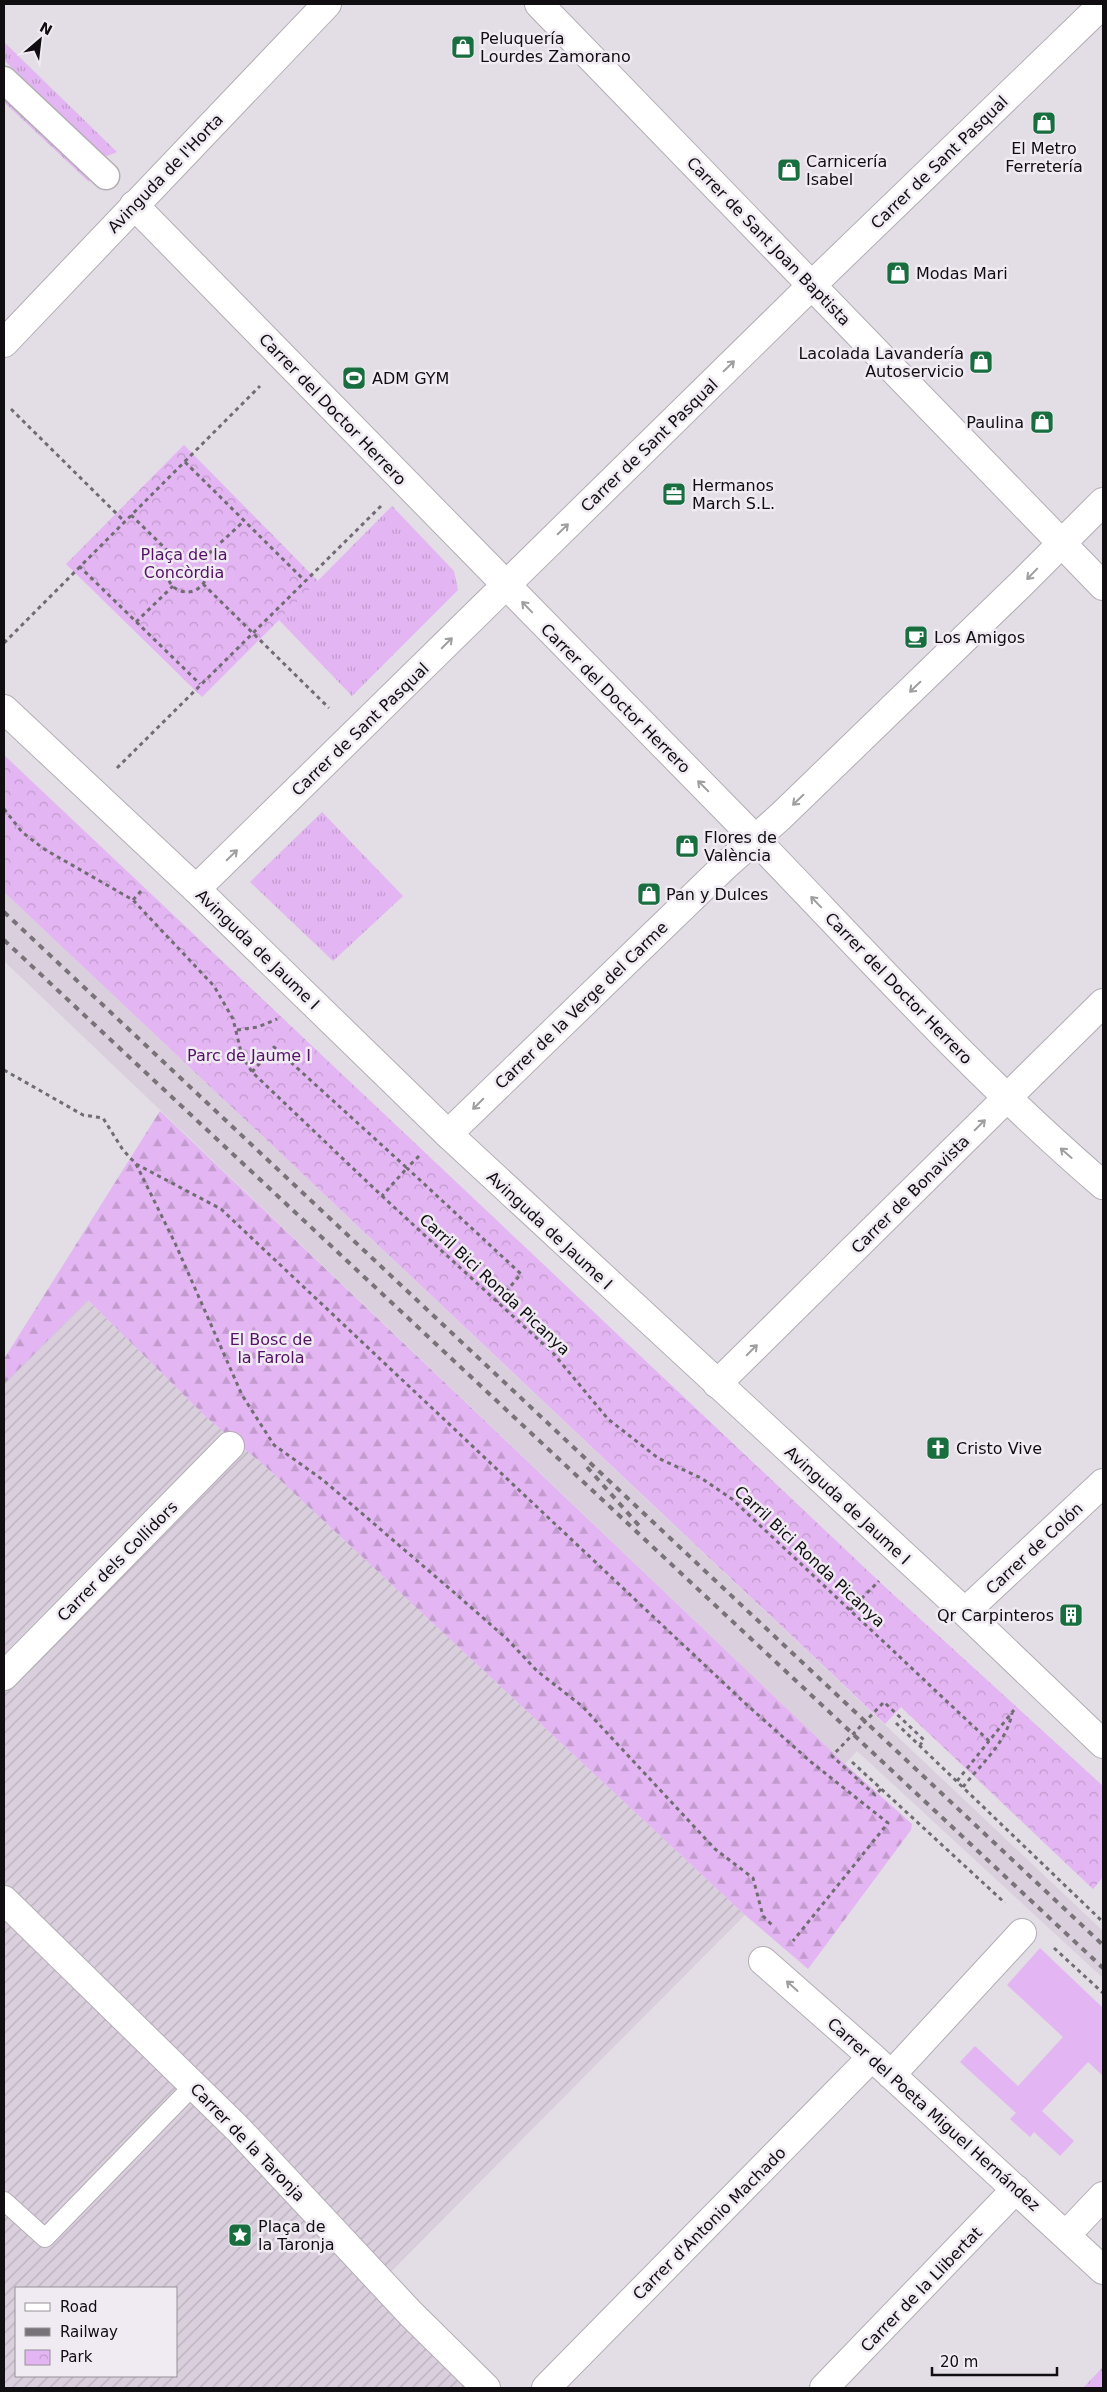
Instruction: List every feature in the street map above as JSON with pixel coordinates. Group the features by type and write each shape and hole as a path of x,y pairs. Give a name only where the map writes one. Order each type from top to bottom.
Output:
{"street":[{"name":"Avinguda de l'Horta","path":"4,343 327,4"},
{"name":"Carrer de Sant Joan Baptista","path":"539,4 1103,586"},
{"name":"Carrer de Sant Pasqual","path":"196,889 812,285 1092,15"},
{"path":"4,80 106,176"},
{"name":"Carrer del Doctor Herrero","path":"134,205 755,839 968,1061 1046,1136 1103,1185"},
{"name":"Carrer de la Verge del Carme","path":"448,1134 1001,604 1103,502"},
{"name":"Avinguda de Jaume I","path":"4,709 196,889 448,1134 965,1612 1103,1744"},
{"name":"Carrer de Bonavista","path":"717,1384 1103,1003"},
{"name":"Carrer dels Collidors","path":"4,1676 230,1446"},
{"name":"Carrer de Colón","path":"965,1612 1103,1483"},
{"name":"Carrer de la Taronja","path":"4,1900 238,2129 410,2314 486,2388"},
{"name":"Carrer d'Antonio Machado","path":"546,2388 1022,1933"},
{"name":"Carrer del Poeta Miguel Hernández","path":"763,1960 882,2066 1103,2270"},
{"name":"Carrer de la Llibertat","path":"824,2388 1016,2189"},
{"path":"1066,2235 1103,2196"}],"lane":[{"path":"4,2201 45,2238 193,2086"}],"path":[{"path":"4,643 264,382"},
{"path":"11,409 124,521"},
{"path":"185,462 305,581"},
{"path":"115,770 382,505"},
{"path":"131,515 174,557"},
{"path":"203,559 244,520"},
{"path":"186,551 192,552 203,559 208,572 203,584 192,591 178,590 173,586 167,575 169,562 174,557 186,551"},
{"path":"79,566 200,684"},
{"path":"203,584 333,712"},
{"path":"136,622 173,586"},
{"name":"Carril Bici Ronda Picanya","path":"4,809 22,832 44,849 132,900 214,986 237,1030 242,1056 252,1072 382,1196 553,1352 608,1419 658,1458 701,1478 732,1499 989,1741"},
{"path":"132,900 148,883"},
{"path":"237,1030 258,1027 283,1017"},
{"path":"252,1072 274,1047 521,1274 497,1302"},
{"path":"4,1070 83,1115 103,1118 123,1150 136,1164 174,1243 242,1395 274,1445 338,1492 478,1614 537,1671 582,1706 716,1849 753,1878 763,1916 777,1930"},
{"path":"136,1164 221,1209 746,1705 811,1762 888,1823 791,1943"},
{"path":"382,1196 407,1168"},
{"path":"850,1610 882,1576"},
{"path":"881,1789 875,1795 832,1756 884,1702 924,1740 920,1745"},
{"path":"957,1781 1019,1704"},
{"path":"963,1787 1005,1734 1012,1713"},
{"path":"896,1723 1103,1922"},
{"path":"852,1762 1010,1908"},
{"path":"1053,1947 1103,1993"}],"shaded area":[{"path":"4,892 1103,1931 1103,1978 857,1751 845,1764 4,961"},
{"path":"88,1300 206,1417 265,1466 745,1915 381,2281 486,2388 4,2388 4,1384"}],"green space":[{"path":"4,42 117,152 107,156 100,153 4,60"},
{"path":"4,92 90,175 89,182 4,102"},
{"name":"Plaça de la Concòrdia","path":"184,445 318,581 202,697 66,564"},
{"path":"392,506 454,571 458,590 352,696 279,620"},
{"name":"Parc de Jaume I","path":"4,755 884,1586 1103,1786 1103,1877 1093,1889 901,1707 885,1724 4,892"},
{"path":"322,812 403,896 333,961 250,882"},
{"name":"El Bosc de la Farola","path":"160,1111 845,1764 912,1824 911,1830 808,1969 745,1915 265,1466 206,1417 88,1300 4,1384 4,1359"},
{"path":"1040,1948 1103,2008 1103,2076 1088,2062 1042,2111 1074,2141 1060,2156 1034,2132 1030,2137 1010,2119 1016,2113 960,2062 975,2046 1018,2086 1063,2037 1007,1985"},
{"path":"1103,2367 1103,2388 1083,2388"}],"railway":[{"path":"4,912 1103,1945"},
{"path":"4,940 1103,1968"},
{"path":"587,1467 642,1529"}],"place":[{"name":"Peluquería Lourdes Zamorano","path":"463,47"},
{"name":"El Metro Ferretería","path":"1044,123"},
{"name":"Carnicería Isabel","path":"789,170"},
{"name":"Modas Mari","path":"898,273"},
{"name":"Lacolada Lavandería Autoservicio","path":"981,362"},
{"name":"ADM GYM","path":"354,378"},
{"name":"Paulina","path":"1042,422"},
{"name":"Hermanos March S.L.","path":"674,494"},
{"name":"Los Amigos","path":"916,637"},
{"name":"Flores de València","path":"687,846"},
{"name":"Pan y Dulces","path":"649,894"},
{"name":"Cristo Vive","path":"938,1448"},
{"name":"Qr Carpinteros","path":"1071,1615"},
{"name":"Plaça de la Taronja","path":"240,2235"}]}
